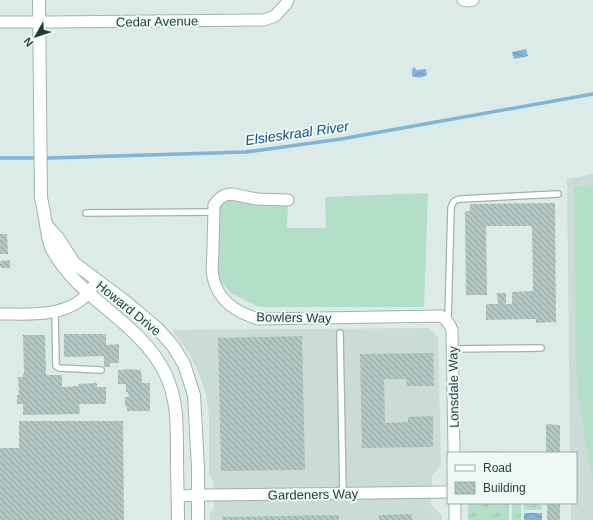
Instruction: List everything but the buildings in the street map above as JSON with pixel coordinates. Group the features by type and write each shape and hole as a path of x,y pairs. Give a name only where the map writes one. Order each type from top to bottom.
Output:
{"street":[{"name":"Howard Drive","path":"39,0 41,198 48,240 53,251 69,274 87,293 113,313 141,339 155,356 166,374 173,392 176,412 178,520"},
{"name":"Cedar Avenue","path":"0,22 264,20 275,16 288,0"},
{"path":"462,0 473,0"},
{"name":"Bowlers Way","path":"288,200 257,199 232,194 225,195 214,205 212,276 222,298 234,308 245,315 258,319 442,316 448,322"},
{"name":"Howard Drive","path":"46,226 58,238 74,263 97,282 126,302 157,328 173,346 184,364 194,395 198,520"},
{"path":"0,314 55,311 70,306 81,300 97,282"},
{"name":"Lonsdale Way","path":"448,322 452,330 453,349 454,452"},
{"name":"Gardeners Way","path":"178,496 447,492"},
{"path":"455,504 455,520"}],"lane":[{"path":"448,322 452,204 456,200 460,199 558,194"},
{"path":"86,213 214,212"},
{"path":"55,311 56,366 59,368 101,370"},
{"path":"340,333 343,493"},
{"path":"453,349 541,348"}],"shaded area":[{"path":"593,174 593,520 571,520 571,504 577,504 577,452 570,452 567,179"},
{"path":"429,328 438,337 441,466 432,476 431,505 442,515 442,520 210,520 210,514 214,508 213,480 209,475 209,416 206,394 198,371 186,349 172,330"}],"green space":[{"path":"593,184 593,479 577,390 574,188"},
{"path":"428,193 424,307 259,307 232,294 216,277 217,209 229,200 288,204 287,228 326,228 325,197"},
{"path":"467,451 501,451 501,452"},
{"path":"468,504 509,504 509,520 468,520"},
{"path":"512,504 521,504 521,520 512,520"},
{"path":"524,504 541,504 542,510 524,510"}],"water":[{"path":"526,49 528,56 514,59 512,52"},
{"path":"414,67 417,70 426,69 427,75 424,77 412,76 412,69"},
{"path":"524,513 542,513 542,520 524,520"}],"waterway":[{"name":"Elsieskraal River","path":"0,158 246,152 341,139 593,94"}]}
